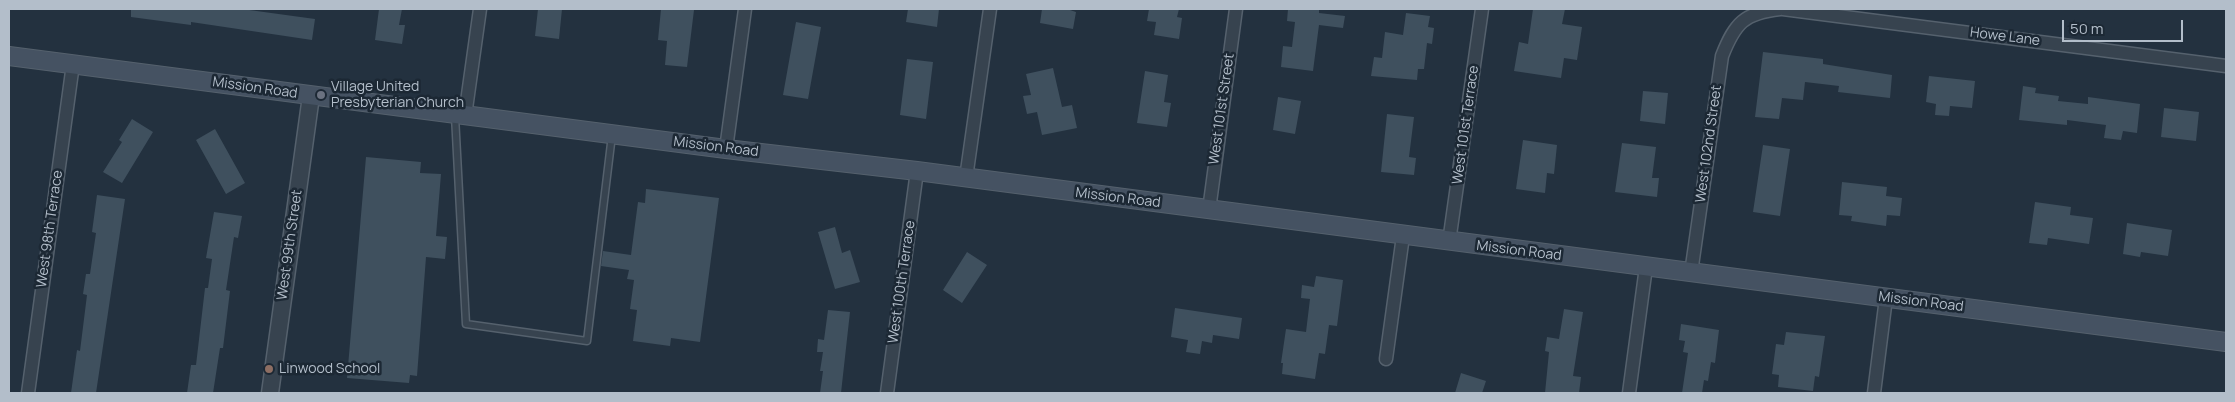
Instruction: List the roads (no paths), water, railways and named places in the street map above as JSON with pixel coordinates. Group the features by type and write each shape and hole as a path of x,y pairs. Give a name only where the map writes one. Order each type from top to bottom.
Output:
{"main road":[{"name":"Mission Road","path":"9,56 726,149 917,171 2226,342"}],"street":[{"path":"460,115 480,9"},
{"path":"726,149 745,9"},
{"path":"966,178 990,9"},
{"name":"West 101st Street","path":"1208,210 1236,9"},
{"name":"West 101st Terrace","path":"1450,242 1482,9"},
{"name":"Howe Lane","path":"1742,22 1760,11 1782,9 2226,66"},
{"name":"West 102nd Street","path":"1690,272 1722,56 1731,33 1742,22"},
{"name":"West 98th Terrace","path":"28,393 73,64"},
{"name":"West 99th Street","path":"270,393 310,96"},
{"name":"West 100th Terrace","path":"887,393 917,171"},
{"path":"1386,359 1403,236"},
{"path":"1629,393 1646,267"},
{"path":"1874,393 1886,298"}],"lane":[{"path":"460,115 466,324 586,341 612,134"}],"place":[{"name":"Village United Presbyterian Church","path":"321,95"},
{"name":"Linwood School","path":"269,369"}]}
